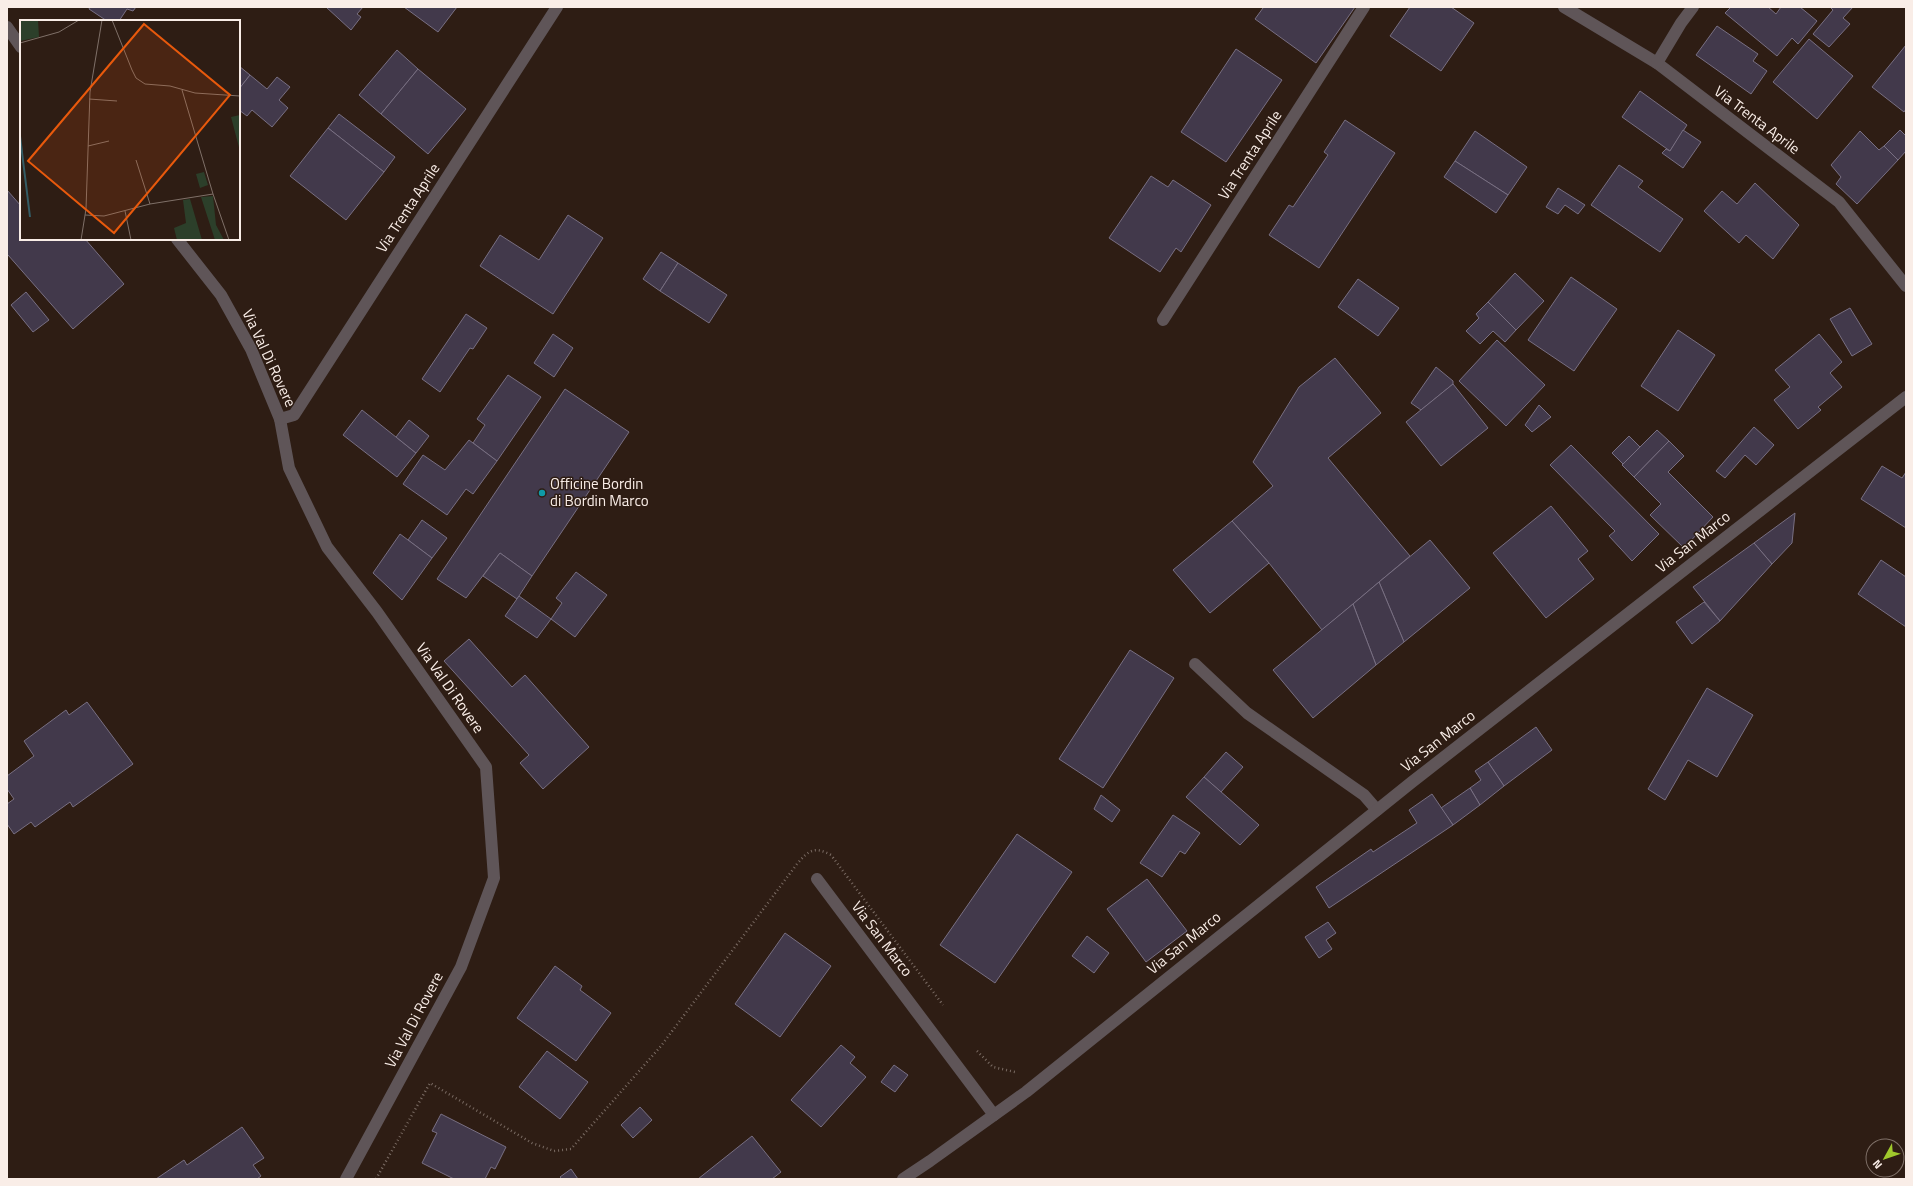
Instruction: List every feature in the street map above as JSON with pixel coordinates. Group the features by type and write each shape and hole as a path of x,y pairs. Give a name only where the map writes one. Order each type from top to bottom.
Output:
{"street":[{"name":"Via Trenta Aprile","path":"280,419 294,415 557,7"},
{"name":"Via Trenta Aprile","path":"1163,320 1364,7"},
{"name":"Via Trenta Aprile","path":"1564,7 1657,63 1839,202 1906,286"},
{"path":"1657,63 1681,23 1694,7"},
{"path":"7,27 20,46"},
{"name":"Via Val Di Rovere","path":"178,240 225,302 251,349 280,419 289,468 327,547 378,612 486,767 494,878 461,967 346,1179"},
{"name":"Via San Marco","path":"903,1179 1026,1092 1377,810 1906,397"},
{"path":"1195,664 1246,713 1364,795 1377,810"},
{"name":"Via San Marco","path":"817,878 994,1115"}],"path":[{"path":"376,1179 430,1083 532,1143 554,1151 571,1149 661,1046 797,864 806,854 813,850 821,850 831,855 944,1007"},
{"path":"976,1051 994,1067 1017,1072"}],"building":[{"path":"90,7 136,7 133,11 127,9 120,20 106,20 89,9"},
{"path":"326,7 363,7 357,14 361,17 351,30"},
{"path":"404,7 457,7 438,32"},
{"path":"1262,7 1355,7 1316,63 1255,19 1263,8"},
{"path":"1410,7 1451,7 1474,23 1441,71 1390,36"},
{"path":"1731,7 1768,7 1776,14 1781,7 1800,7 1817,21 1798,44 1792,38 1777,56 1725,13"},
{"path":"1830,7 1853,7 1843,18 1850,24 1829,47 1813,34 1833,10"},
{"path":"1717,26 1758,54 1753,61 1767,71 1751,94 1696,55"},
{"path":"1809,39 1853,76 1817,119 1773,82"},
{"path":"1906,45 1906,109 1904,112 1872,87"},
{"path":"1236,49 1282,80 1226,162 1181,132"},
{"path":"397,50 418,69 381,114 359,95"},
{"path":"240,67 250,75 240,88"},
{"path":"418,69 466,109 428,154 381,114"},
{"path":"250,75 267,89 277,77 290,87 279,100 288,108 272,127 252,110 247,116 240,111 240,88"},
{"path":"1640,91 1687,125 1670,151 1622,117"},
{"path":"339,114 395,157 384,172 328,128"},
{"path":"1345,120 1395,153 1319,268 1269,235 1289,205 1293,207 1328,155 1324,152"},
{"path":"328,128 384,172 346,220 290,176"},
{"path":"1683,130 1701,142 1683,168 1662,153 1666,149 1670,151"},
{"path":"1900,130 1906,136 1906,151 1898,160 1884,146"},
{"path":"1475,131 1527,167 1508,195 1455,161"},
{"path":"1860,131 1879,150 1884,146 1898,160 1857,204 1836,184 1841,177 1831,165"},
{"path":"1455,161 1508,195 1496,213 1444,177"},
{"path":"1619,165 1643,181 1638,187 1683,219 1660,252 1591,205"},
{"path":"1151,176 1168,187 1173,180 1211,205 1181,252 1176,248 1160,272 1109,238"},
{"path":"1755,183 1799,225 1773,259 1746,235 1739,243 1704,211 1722,191 1737,204"},
{"path":"1558,188 1585,205 1578,214 1565,205 1558,214 1546,207"},
{"path":"7,190 20,205 20,240 86,240 124,284 73,329 7,255"},
{"path":"568,215 603,238 553,314 480,266 500,235 539,260"},
{"path":"661,252 678,263 660,291 643,279"},
{"path":"678,263 727,295 709,323 660,291"},
{"path":"1515,273 1544,301 1516,330 1488,302"},
{"path":"1571,277 1617,309 1574,371 1528,340"},
{"path":"1358,279 1399,308 1378,336 1338,307"},
{"path":"26,292 49,320 33,332 11,305"},
{"path":"1488,302 1516,330 1505,342 1493,331 1480,344 1466,331 1479,318 1476,314"},
{"path":"1850,308 1872,344 1852,356 1830,319"},
{"path":"466,314 487,328 473,349 470,348 440,392 422,379"},
{"path":"1678,330 1715,355 1678,411 1641,386"},
{"path":"553,334 573,348 554,377 534,363"},
{"path":"1819,334 1842,362 1830,373 1842,387 1818,407 1821,410 1798,429 1774,400 1790,387 1775,370"},
{"path":"1497,340 1545,385 1506,426 1459,381"},
{"path":"1335,358 1381,413 1328,458 1410,556 1322,630 1269,563 1232,521 1273,486 1253,462 1299,387"},
{"path":"1436,367 1453,381 1453,384 1421,410 1411,403"},
{"path":"508,375 541,397 497,461 473,443 485,425 477,419"},
{"path":"1453,384 1488,428 1441,466 1406,422"},
{"name":"Officine Bordin di Bordin Marco","path":"565,389 629,432 532,576 500,553 466,598 437,579"},
{"path":"1539,405 1551,417 1532,432 1525,425"},
{"path":"362,410 416,453 397,477 343,435"},
{"path":"409,420 429,436 416,453 396,437"},
{"path":"1754,427 1774,445 1756,465 1745,455 1725,478 1716,471"},
{"path":"1657,430 1669,441 1634,477 1622,465"},
{"path":"1629,436 1640,447 1623,464 1612,453"},
{"path":"469,440 497,461 473,494 466,489 447,515 403,484 423,455 445,470"},
{"path":"1669,441 1684,456 1668,472 1713,517 1684,548 1650,515 1661,504 1634,477"},
{"path":"1571,445 1659,534 1632,561 1609,536 1615,531 1550,465"},
{"path":"1882,466 1902,478 1906,472 1906,528 1861,499"},
{"path":"1551,506 1588,551 1578,559 1594,579 1546,618 1493,553"},
{"path":"1795,513 1792,543 1772,564 1754,543"},
{"path":"422,520 447,538 432,558 408,540"},
{"path":"1232,521 1269,563 1210,613 1173,570"},
{"path":"400,534 432,558 402,600 373,573"},
{"path":"1430,540 1470,588 1404,642 1379,582"},
{"path":"1754,543 1772,564 1720,621 1693,587"},
{"path":"500,553 532,576 517,599 483,576"},
{"path":"1881,560 1906,577 1906,627 1858,594"},
{"path":"576,572 607,595 575,637 551,619 562,603 556,598"},
{"path":"1379,582 1404,642 1376,665 1353,604"},
{"path":"519,596 551,619 537,638 505,616"},
{"path":"1704,602 1720,621 1692,644 1676,622"},
{"path":"1353,604 1376,665 1313,718 1273,670"},
{"path":"469,639 512,687 525,675 589,747 543,789 520,763 529,755 444,661"},
{"path":"1130,650 1174,678 1103,788 1059,759"},
{"path":"1707,688 1753,715 1717,777 1688,760 1665,800 1648,789"},
{"path":"87,702 133,764 73,807 70,802 35,827 31,822 14,834 7,824 7,804 14,799 7,789 7,776 34,756 24,741 66,710 69,715"},
{"path":"1536,727 1552,750 1504,786 1488,762"},
{"path":"1226,752 1243,767 1221,792 1204,777"},
{"path":"1488,762 1504,786 1480,805 1470,788 1481,780 1475,771"},
{"path":"1204,777 1259,825 1240,845 1186,797"},
{"path":"1470,788 1480,805 1453,825 1441,808"},
{"path":"1432,794 1453,825 1329,908 1316,887 1371,849 1373,852 1417,823 1409,810"},
{"path":"1101,795 1120,810 1112,822 1094,809"},
{"path":"1173,815 1200,833 1185,854 1180,851 1162,877 1140,863"},
{"path":"1017,834 1072,872 995,983 940,945"},
{"path":"1147,879 1187,931 1146,962 1107,909"},
{"path":"1328,922 1336,933 1326,940 1332,949 1319,958 1305,937"},
{"path":"785,933 831,966 780,1037 735,1004"},
{"path":"1087,936 1109,953 1094,973 1072,956"},
{"path":"555,966 582,986 580,990 611,1013 576,1061 517,1018"},
{"path":"841,1045 855,1057 850,1063 866,1077 821,1127 791,1100"},
{"path":"547,1051 588,1082 560,1119 519,1087"},
{"path":"894,1065 908,1075 895,1092 881,1082"},
{"path":"640,1107 652,1120 633,1138 621,1125"},
{"path":"441,1114 506,1147 495,1169 491,1167 485,1179 454,1179 422,1163 437,1133 432,1131"},
{"path":"242,1127 264,1158 253,1165 261,1176 257,1179 156,1179 184,1160 187,1165"},
{"path":"752,1136 781,1172 772,1179 698,1179"},
{"path":"571,1169 578,1179 562,1179 560,1177"}],"place":[{"name":"Officine Bordin di Bordin Marco","path":"542,493"}]}
